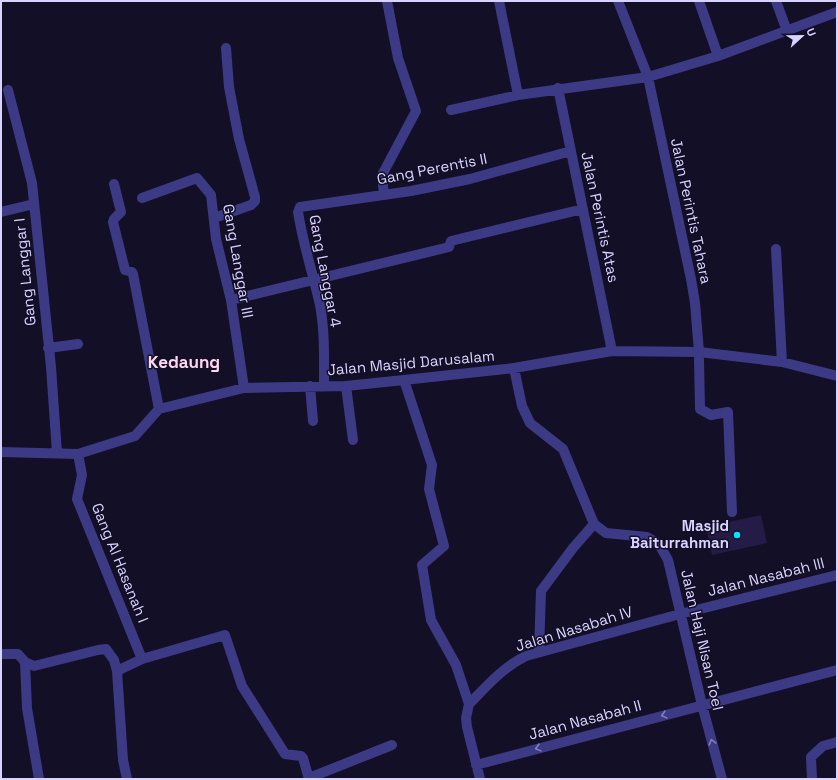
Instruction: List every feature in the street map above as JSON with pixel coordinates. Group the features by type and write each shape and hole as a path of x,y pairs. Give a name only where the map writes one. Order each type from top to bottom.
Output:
{"street":[{"path":"384,195 382,176 416,111 398,58 387,1"},
{"path":"499,1 518,94"},
{"name":"Jalan Perintis Tahara","path":"618,1 648,77 691,279 695,303 699,355 700,409 711,415 728,412 732,512"},
{"path":"699,1 718,56"},
{"path":"776,1 787,31"},
{"path":"451,110 518,94 648,77 718,56 837,12"},
{"path":"214,218 251,205 255,201 231,102 226,48"},
{"name":"Jalan Perintis Atas","path":"558,88 612,352"},
{"name":"Gang Langgar I","path":"8,90 32,183 57,453"},
{"name":"Gang Perentis II","path":"298,209 384,195 470,178 571,151"},
{"name":"Gang Langgar III","path":"142,198 197,178 211,195 216,239 231,300 244,388"},
{"path":"1,452 78,454 135,436 159,409 133,274 132,272 125,270 113,222 121,212 114,184"},
{"path":"1,212 34,204"},
{"name":"Gang Langgar 4","path":"298,209 304,245 313,279 323,329 324,386"},
{"path":"231,300 449,247 451,241 583,209"},
{"path":"776,249 782,362"},
{"path":"48,348 78,344"},
{"name":"Jalan Masjid Darusalam","path":"159,409 244,388 346,386 514,368 612,352 699,355 782,362 837,376"},
{"path":"514,368 522,406 530,424 563,449 594,524 573,548 542,591 539,652"},
{"path":"404,380 432,465 429,489 444,546 422,565 431,620 456,665 469,704 466,718 480,779"},
{"path":"310,386 313,421"},
{"path":"346,386 353,440"},
{"name":"Gang Al Hasanah I","path":"78,454 82,474 77,499 142,660"},
{"name":"Jalan Haji Nisan Toel","path":"594,524 606,533 647,537 659,544 668,560 702,705 722,779"},
{"name":"Jalan Nasabah III","path":"680,614 837,575"},
{"name":"Jalan Nasabah IV","path":"469,704 514,662 539,652 680,614"},
{"path":"117,671 142,660 225,635 242,686 284,754 301,756 303,758 309,779 392,745"},
{"path":"1,654 18,654 25,662 34,666 106,649 114,660 117,671 123,760 128,779"},
{"path":"25,662 27,708 39,779"},
{"name":"Jalan Nasabah II","path":"476,765 837,670"},
{"path":"812,779 811,757 823,746 837,742"}],"building":[{"name":"Masjid Baiturrahman","path":"761,515 767,543 712,555 706,527"}],"place":[{"name":"Masjid Baiturrahman","path":"737,535"}],"district":[{"name":"Kedaung","path":"184,362"}]}
